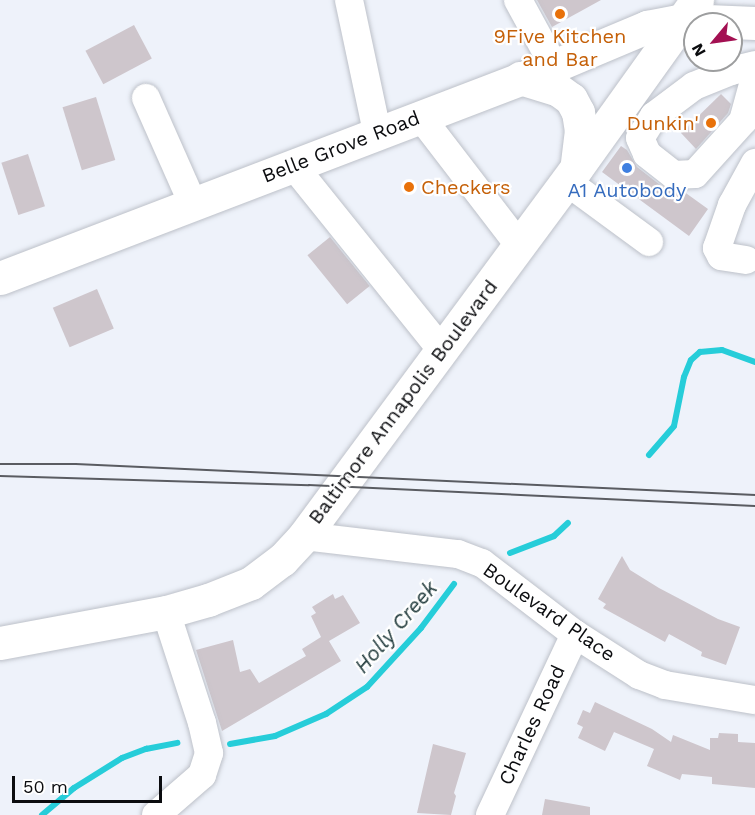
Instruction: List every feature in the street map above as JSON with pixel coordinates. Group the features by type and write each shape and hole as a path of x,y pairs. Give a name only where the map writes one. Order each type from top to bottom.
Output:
{"main road":[{"name":"Belle Grove Road","path":"0,278 554,66 690,10 755,23"},
{"name":"Baltimore Annapolis Boulevard","path":"0,643 166,612 208,600 251,583 282,560 304,536 442,350 690,10"},
{"path":"520,78 557,89 571,99 578,112 580,130 571,175"}],"street":[{"path":"349,0 377,132"},
{"path":"518,0 554,66"},
{"path":"640,138 654,116 694,87 731,71 755,65"},
{"path":"612,119 640,138 647,153 674,175 695,174 743,121 755,77"},
{"path":"146,98 193,204"},
{"path":"420,116 519,245"},
{"path":"746,260 721,256 717,248 732,205 755,163"},
{"path":"293,165 442,350"},
{"path":"571,175 649,242"},
{"name":"Boulevard Place","path":"304,536 458,554 482,563 575,634 639,675 665,685 755,700"},
{"path":"156,815 202,775 209,753 202,723 166,612"},
{"name":"Charles Road","path":"490,815 575,634"}],"building":[{"name":"9Five Kitchen and Bar","path":"537,0 601,0 552,27"},
{"path":"134,25 152,59 103,84 85,51"},
{"name":"Dunkin'","path":"721,94 731,104 728,113 696,149 681,133"},
{"path":"96,97 115,160 82,170 63,107"},
{"path":"621,146 627,150 637,167 664,188 683,191 708,209 689,236 602,172"},
{"path":"28,154 45,206 18,215 1,163"},
{"path":"330,237 370,286 347,304 307,255"},
{"path":"97,289 114,329 70,347 53,308"},
{"path":"622,556 630,570 659,588 718,619 740,627 726,665 701,656 702,652 669,634 665,642 603,608 606,604 598,599"},
{"path":"333,594 335,599 343,595 360,623 329,641 341,661 222,731 196,650 233,640 240,672 250,669 259,683 306,656 302,649 321,637 311,616 316,613 312,607"},
{"path":"595,702 652,729 671,742 673,735 710,750 710,738 718,738 719,733 738,734 738,742 755,743 755,788 712,784 712,777 682,774 680,780 647,766 654,749 614,732 605,751 578,738 583,727 577,724 583,710 590,713"},
{"path":"433,744 466,753 454,793 456,796 451,815 417,813"},
{"path":"545,799 590,807 590,815 542,815"}],"waterway":[{"name":"Holly Creek","path":"649,455 674,426 684,377 691,360 700,352 722,350 755,362"},
{"name":"Holly Creek","path":"510,553 554,536 568,523"},
{"name":"Holly Creek","path":"230,744 275,736 326,714 367,687 421,628 454,584"},
{"name":"Holly Creek","path":"42,815 74,788 122,758 146,749 177,743"}],"tram line":[{"path":"0,464 76,464 755,495"},
{"path":"0,476 309,485 755,506"}],"place":[{"name":"9Five Kitchen and Bar","path":"560,14"},
{"name":"Dunkin'","path":"711,123"},
{"name":"A1 Autobody","path":"627,168"},
{"name":"Checkers","path":"409,187"}]}
